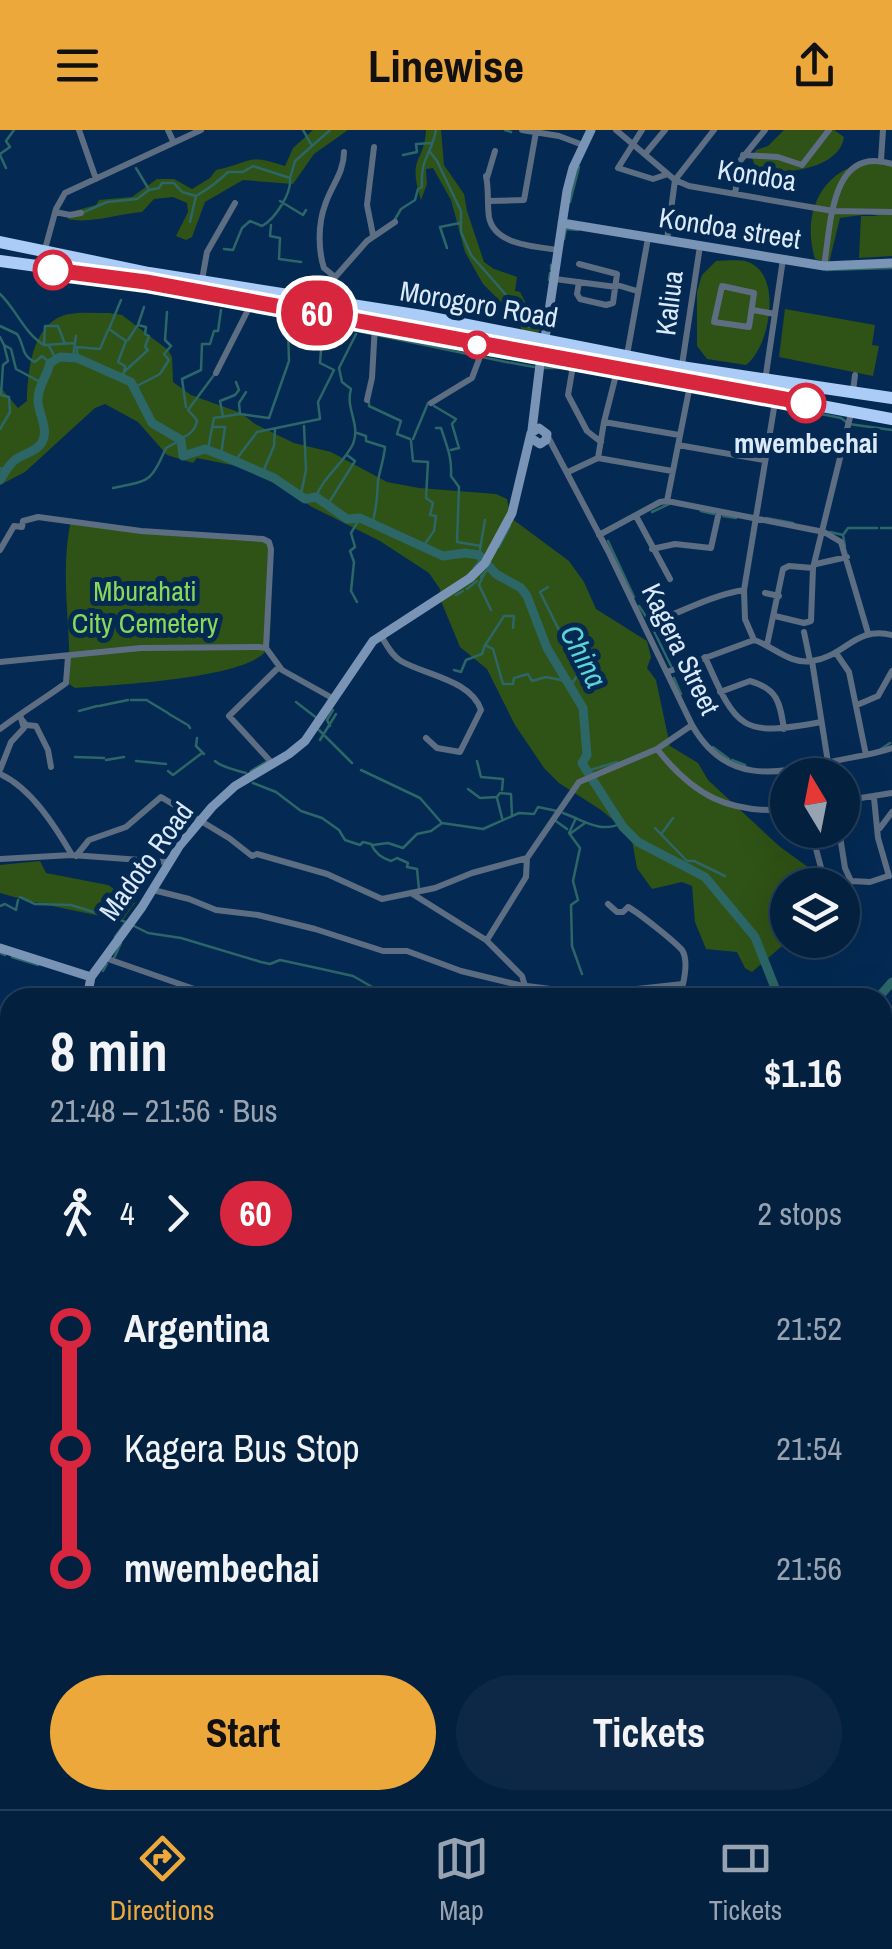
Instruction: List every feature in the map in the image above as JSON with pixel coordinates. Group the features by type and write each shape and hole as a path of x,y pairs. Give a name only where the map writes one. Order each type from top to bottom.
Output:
{"highway":[{"name":"Morogoro Road","path":"0,242 202,282 545,338 690,382 892,419"},
{"name":"Morogoro Road","path":"0,261 146,282 541,356 682,366 892,398"}],"main road":[{"path":"545,338 570,174 591,130"},
{"name":"Kondoa street","path":"562,223 824,266 892,263"},
{"path":"539,437 534,414 541,356"},
{"name":"Madoto Road","path":"89,988 92,977 168,862 201,822 235,786 306,740 362,655 381,635 470,578 485,563 512,513 526,458 539,437"},
{"path":"0,948 92,977"}],"street":[{"path":"78,130 96,179"},
{"path":"168,130 173,141"},
{"path":"45,250 55,212 65,193 201,130"},
{"path":"522,130 583,145"},
{"path":"616,130 675,180"},
{"path":"642,130 618,168 653,179 668,174"},
{"path":"644,154 666,130"},
{"path":"667,241 675,180 714,130"},
{"path":"735,194 743,155 765,130"},
{"path":"743,155 802,164 829,130"},
{"path":"881,160 887,130"},
{"path":"489,201 524,200 536,132"},
{"path":"373,235 367,205 374,148"},
{"path":"495,151 487,177 491,224 516,242 558,250"},
{"path":"335,277 324,268 319,246 324,207 342,168 344,152"},
{"path":"824,266 837,190 844,174 862,163 881,160 892,164"},
{"name":"Kondoa","path":"675,180 689,186 833,210 892,212"},
{"path":"202,282 207,252 234,203"},
{"path":"55,212 81,213"},
{"path":"321,302 335,277 373,235 395,222"},
{"path":"598,458 648,238"},
{"name":"Kaliua","path":"682,366 700,246"},
{"path":"765,381 783,259"},
{"path":"579,264 616,272 610,305 581,300 577,294 579,282"},
{"path":"554,279 637,291"},
{"path":"721,287 752,292 753,310 751,324 746,328 714,322 721,287"},
{"path":"216,374 252,301"},
{"path":"753,310 776,314"},
{"path":"367,400 376,325"},
{"path":"432,403 472,378 484,346"},
{"path":"574,359 568,395 588,431 601,442"},
{"path":"852,392 855,375"},
{"path":"667,501 690,382"},
{"path":"754,640 744,613 744,590 776,396"},
{"path":"776,616 811,621 814,566 851,412"},
{"path":"604,422 764,460"},
{"name":"Kagera Street","path":"539,437 555,450 568,472 692,726 711,751 753,772 770,774"},
{"path":"568,472 598,458 672,471"},
{"path":"599,535 667,501 824,532 838,538 847,557 868,632"},
{"path":"652,549 675,544 711,548 719,512"},
{"path":"636,516 670,579"},
{"path":"0,550 14,526 22,527 23,521 38,517 140,531 267,540 271,549 266,648 279,668 335,699"},
{"path":"767,645 784,568 814,566 847,557"},
{"path":"644,626 714,595 744,590"},
{"path":"765,593 778,596"},
{"path":"804,632 827,758"},
{"path":"667,672 754,640 793,660 811,661 836,653 868,632 892,635"},
{"path":"381,635 401,660 462,688 479,704 481,710 460,752 437,748 426,738"},
{"path":"0,662 140,648 266,648"},
{"path":"836,653 849,672 866,755"},
{"path":"0,729 21,717 29,705 66,683 68,657"},
{"path":"705,658 731,714 751,727 784,729 821,722"},
{"path":"272,762 229,716 279,668"},
{"path":"857,705 878,696 892,671"},
{"path":"720,692 750,680 774,692 784,729"},
{"path":"21,717 26,725 36,726 52,766"},
{"path":"21,717 24,728 11,742 0,772 20,787 74,855"},
{"path":"486,940 526,877 527,858 582,781 657,749 692,726"},
{"name":"Kagera Street","path":"850,758 892,748"},
{"path":"657,749 684,780 722,802 745,811 770,810"},
{"path":"860,799 892,793"},
{"path":"74,855 89,840 136,820 157,798 174,804 252,856 257,854 328,874 382,899 527,858"},
{"path":"860,882 890,874 878,838 874,798"},
{"path":"879,829 892,812"},
{"path":"0,859 74,855 168,862"},
{"path":"152,890 189,898 216,910 316,929 383,952 408,951 461,971 543,988"},
{"path":"411,893 486,940 522,976 525,986"},
{"path":"608,904 620,912 629,907 682,950 686,969 682,984 648,988"},
{"path":"105,958 191,988"}],"green space":[{"path":"313,130 348,130 314,154 293,184 243,180 205,202 192,237 186,240 176,236 188,212 187,203 173,197 154,199 142,212 95,220 68,219 70,212 96,205 99,200 132,197 157,179 174,179 192,189 216,170 250,160 285,166 293,148"},
{"path":"426,130 441,130 444,165 464,194 484,262 517,277 515,291 520,292 540,330 536,335 523,332 516,317 483,284 465,252 451,200 433,168 426,169 427,184 421,200 416,167"},
{"path":"784,130 834,130 844,137 832,157 808,168 756,168 752,158 756,150 768,146"},
{"path":"874,161 892,164 892,256 859,258 861,216 879,216 869,214 840,218 829,263 815,259 811,225 820,195 841,172"},
{"path":"716,261 748,262 766,281 766,329 754,357 746,365 707,359 697,346 697,292 702,275"},
{"path":"785,309 875,325 872,345 879,346 873,376 779,357"},
{"path":"84,313 122,315 168,350 173,382 191,395 241,413 294,443 331,452 387,482 496,494 507,499 511,518 569,561 596,609 647,641 651,657 647,668 656,680 670,746 698,763 708,780 770,838 770,848 782,848 809,868 770,868 770,956 752,972 745,968 737,952 706,949 695,922 692,886 682,882 652,889 637,868 631,835 544,768 515,725 487,669 460,647 440,589 429,573 380,541 312,507 256,470 197,458 193,463 167,455 138,422 105,404 95,408 25,472 0,485 0,387 18,408 27,401 39,337 56,319"},
{"name":"Mburahati City Cemetery","path":"71,520 151,533 262,538 270,545 268,647 258,658 211,673 75,688 69,684 66,582"},
{"path":"40,861 46,873 108,885 135,903 122,921 0,893 0,865"}],"waterway":[{"path":"0,154 10,147 6,141 14,130"},
{"path":"303,130 312,146"},
{"path":"84,212 107,202 137,199 162,183 174,183 182,192 196,196 228,172 243,172 253,166 290,178 295,161 330,130"},
{"path":"394,221 422,187 423,170 436,130"},
{"path":"505,130 511,132"},
{"path":"403,155 417,152 416,144 432,143"},
{"path":"430,152 461,211 461,232 471,255 529,327"},
{"path":"0,155 6,168"},
{"path":"570,202 579,167"},
{"path":"136,168 148,188"},
{"path":"224,249 233,250 242,228 250,221 262,226 272,218 282,205 290,178"},
{"path":"190,222 196,196"},
{"path":"280,201 303,215 306,210"},
{"path":"447,248 440,227 460,223"},
{"path":"271,225 270,236 280,238 279,259 301,262"},
{"path":"564,239 566,229 578,230"},
{"path":"826,270 892,268"},
{"path":"41,273 73,277"},
{"path":"549,280 550,273"},
{"path":"115,283 245,308"},
{"path":"0,294 44,345"},
{"path":"121,300 109,329 126,341 118,362 125,366 123,377"},
{"path":"125,371 148,350 146,327 138,325 144,307"},
{"path":"252,309 506,362 568,368"},
{"path":"186,407 182,379 201,370 202,344 210,344 214,331 218,331 221,310"},
{"path":"135,387 160,374 169,360 164,354 171,346 165,340 167,312"},
{"path":"240,414 269,418 289,361 288,329 292,317"},
{"path":"235,461 257,432 320,419 318,402 334,370 320,363 323,324"},
{"path":"0,326 17,334 30,359 35,362 42,356 50,363"},
{"path":"65,344 58,326 45,326 44,345 75,343"},
{"path":"128,340 137,326"},
{"path":"77,358 77,347 100,349 108,330"},
{"path":"316,497 355,437 351,389 342,382 339,368 356,334"},
{"path":"73,357 76,336"},
{"path":"0,337 11,349 16,369 42,383"},
{"path":"0,429 10,412 9,397 1,395 3,365 8,361 4,345"},
{"path":"49,346 56,359"},
{"path":"483,354 533,363"},
{"path":"0,480 13,462 42,442 39,392 50,363 60,357 77,358 131,382 152,423 181,440 183,456 205,449 221,455"},
{"path":"576,368 892,430"},
{"path":"179,438 195,426 197,420 188,410 214,375"},
{"path":"223,417 220,401 235,395 239,390 236,382"},
{"path":"208,449 214,418 240,414 239,403 246,392"},
{"path":"369,402 369,406 401,421 397,434 410,439"},
{"path":"413,439 428,403"},
{"path":"434,406 456,419 452,424 459,448 451,450"},
{"path":"301,494 306,470 304,426"},
{"path":"214,427 225,427 221,455"},
{"path":"436,428 441,428 451,476 459,487 457,542 481,546"},
{"path":"262,474 274,446 275,429"},
{"path":"357,433 366,436 366,441 385,447 372,524"},
{"path":"113,488 148,478 166,448 181,440"},
{"path":"411,441 413,461 428,462 426,498 433,503 430,515 436,516 434,531 424,545"},
{"name":"China","path":"221,455 274,478 305,499 316,497 347,519 360,518 443,556 479,555 496,574 521,588 547,648 583,708 587,755 582,763 587,771 623,827 638,842 705,877 755,937 775,988"},
{"path":"328,504 355,461 347,455"},
{"name":"China","path":"0,468 6,471"},
{"path":"652,512 669,504"},
{"path":"701,511 714,514"},
{"path":"723,516 736,518"},
{"path":"357,602 351,591 354,562 350,551 355,547 351,533 360,518"},
{"path":"766,518 793,523"},
{"path":"479,555 485,520"},
{"path":"499,547 510,526"},
{"path":"845,546 843,535 848,528 877,528"},
{"path":"881,528 892,528"},
{"path":"830,532 843,535"},
{"path":"608,541 634,597"},
{"path":"474,568 484,555"},
{"path":"481,577 490,567"},
{"path":"485,572 479,585 491,610"},
{"path":"467,589 477,581"},
{"path":"548,587 540,592 582,668 570,687"},
{"path":"456,595 463,591"},
{"path":"639,606 649,621"},
{"path":"486,644 504,616 514,616 513,628"},
{"path":"652,627 671,666"},
{"path":"454,670 461,672 466,660 482,654 485,645 493,649 503,684 513,684 514,678 528,674 532,681 546,677 566,681"},
{"path":"674,678 681,694"},
{"path":"99,706 128,700"},
{"path":"131,700 147,700"},
{"path":"148,701 168,713"},
{"path":"296,702 318,719"},
{"path":"79,711 97,706"},
{"path":"330,726 327,720 333,710"},
{"path":"169,714 186,724"},
{"path":"320,740 336,714"},
{"path":"319,730 352,763"},
{"path":"197,738 196,746 204,754"},
{"path":"881,749 890,743"},
{"path":"713,747 729,759"},
{"path":"168,771 173,775 202,753"},
{"path":"75,757 104,758"},
{"path":"106,760 124,757"},
{"path":"732,760 745,765"},
{"path":"136,761 166,764"},
{"path":"215,761 246,773"},
{"path":"477,761 481,777 503,779 502,790"},
{"path":"251,771 266,762"},
{"path":"587,771 617,762"},
{"path":"361,770 420,798 441,822"},
{"path":"253,783 276,792 301,811 322,818 339,830 345,840 371,844 384,858 408,863 407,867 417,869 419,889"},
{"path":"468,789 480,798 511,794 512,816"},
{"path":"497,798 502,818"},
{"path":"373,845 388,843 403,848 417,834 442,823 483,829 519,813 534,814 538,807 557,811"},
{"path":"563,813 599,827 622,823"},
{"path":"576,818 569,833 580,848 573,881 578,900 571,905 572,946 582,974"},
{"path":"662,833 673,818"},
{"path":"553,819 567,829"},
{"path":"571,833 585,823"},
{"path":"655,828 687,861 725,876"},
{"path":"20,897 35,904 71,905 126,922 115,937"},
{"path":"0,906 5,904 16,910 18,900"},
{"path":"134,926 261,962 280,960 353,976 374,988"},
{"path":"114,958 121,943"},
{"path":"0,953 5,955"},
{"path":"12,957 38,965"},
{"path":"103,971 107,964"},
{"name":"China","path":"887,988 892,982"}],"bus line":[{"name":"60","path":"53,270 146,282 806,403"}],"place":[{"name":"mwembechai","path":"806,403"}]}
